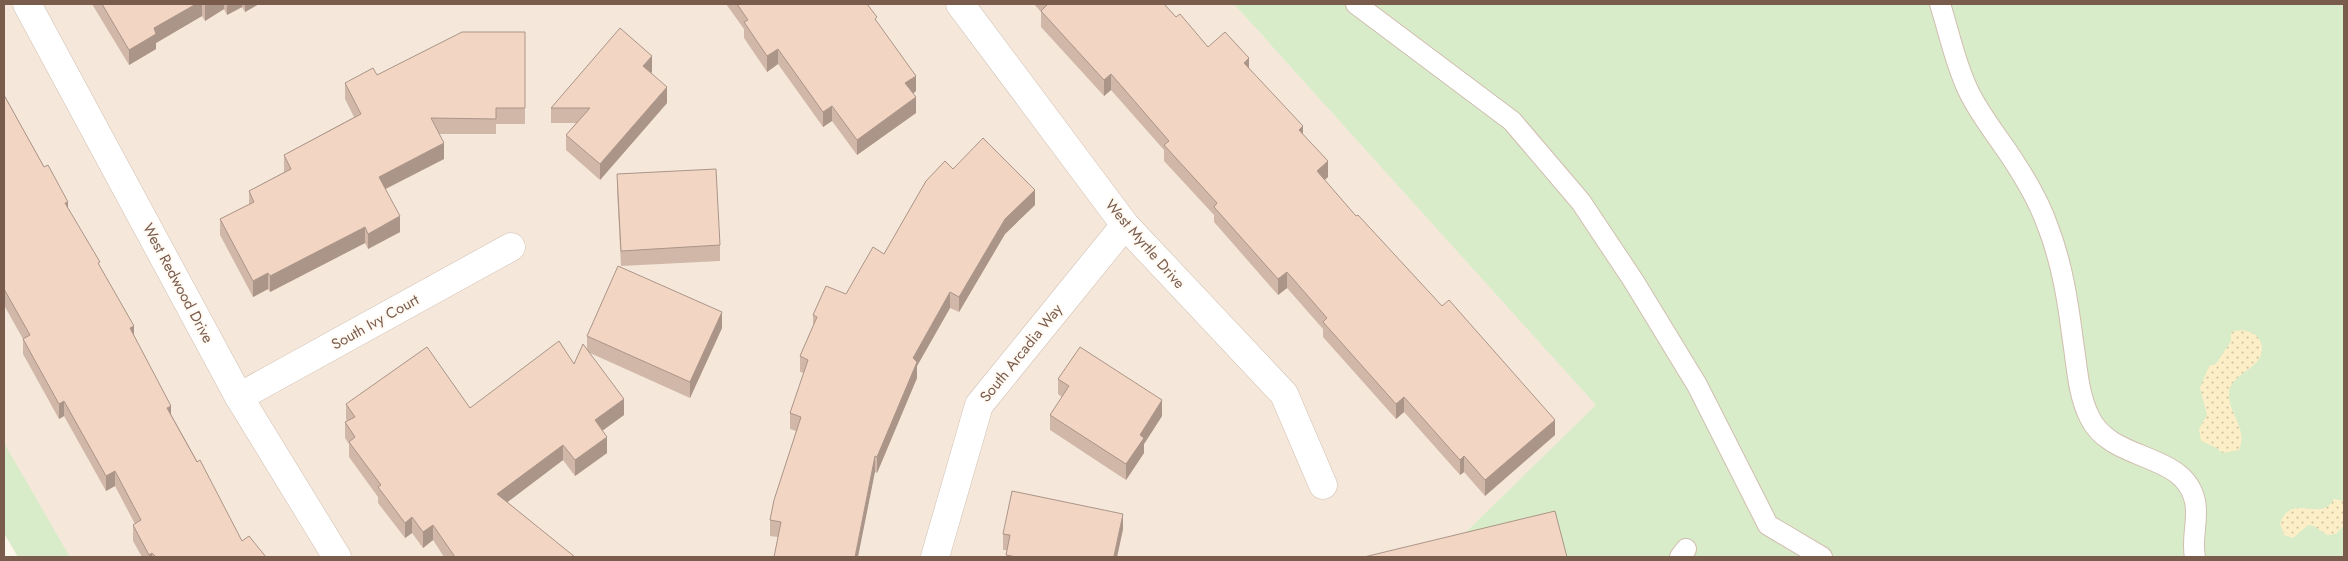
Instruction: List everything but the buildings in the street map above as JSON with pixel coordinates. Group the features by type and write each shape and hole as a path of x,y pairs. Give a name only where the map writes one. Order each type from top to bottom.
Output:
{"street":[{"name":"West Redwood Drive","path":"27,4 239,397 337,557"},
{"name":"West Myrtle Drive","path":"960,4 1125,225 1284,394 1323,485"},
{"name":"South Arcadia Way","path":"935,557 979,405 1125,225"},
{"name":"South Ivy Court","path":"239,397 511,247"}],"lane":[{"path":"1356,4 1512,121 1581,202 1633,280 1698,385 1768,525 1822,557"},
{"path":"1940,4 1968,91 2031,189 2048,227 2059,259 2068,305 2080,390 2090,419 2108,440 2175,470 2188,483 2195,502 2193,546 2195,557"}],"shaded area":[{"path":"4,4 1234,4 1597,405 1466,532 1379,557 18,557 4,533"}],"green space":[{"path":"1234,4 2344,4 2344,557 1379,557 1466,532 1596,405"},
{"path":"4,443 70,557 18,557 4,533"}],"sand":[{"path":"2242,330 2257,336 2262,350 2256,363 2237,379 2229,392 2231,407 2240,428 2241,442 2239,450 2223,453 2201,441 2199,429 2207,415 2200,388 2209,366 2216,364 2231,341 2231,332"},
{"path":"2334,499 2344,501 2344,525 2336,534 2327,535 2314,526 2308,525 2293,538 2284,535 2280,523 2292,509 2322,509 2328,506"}]}
